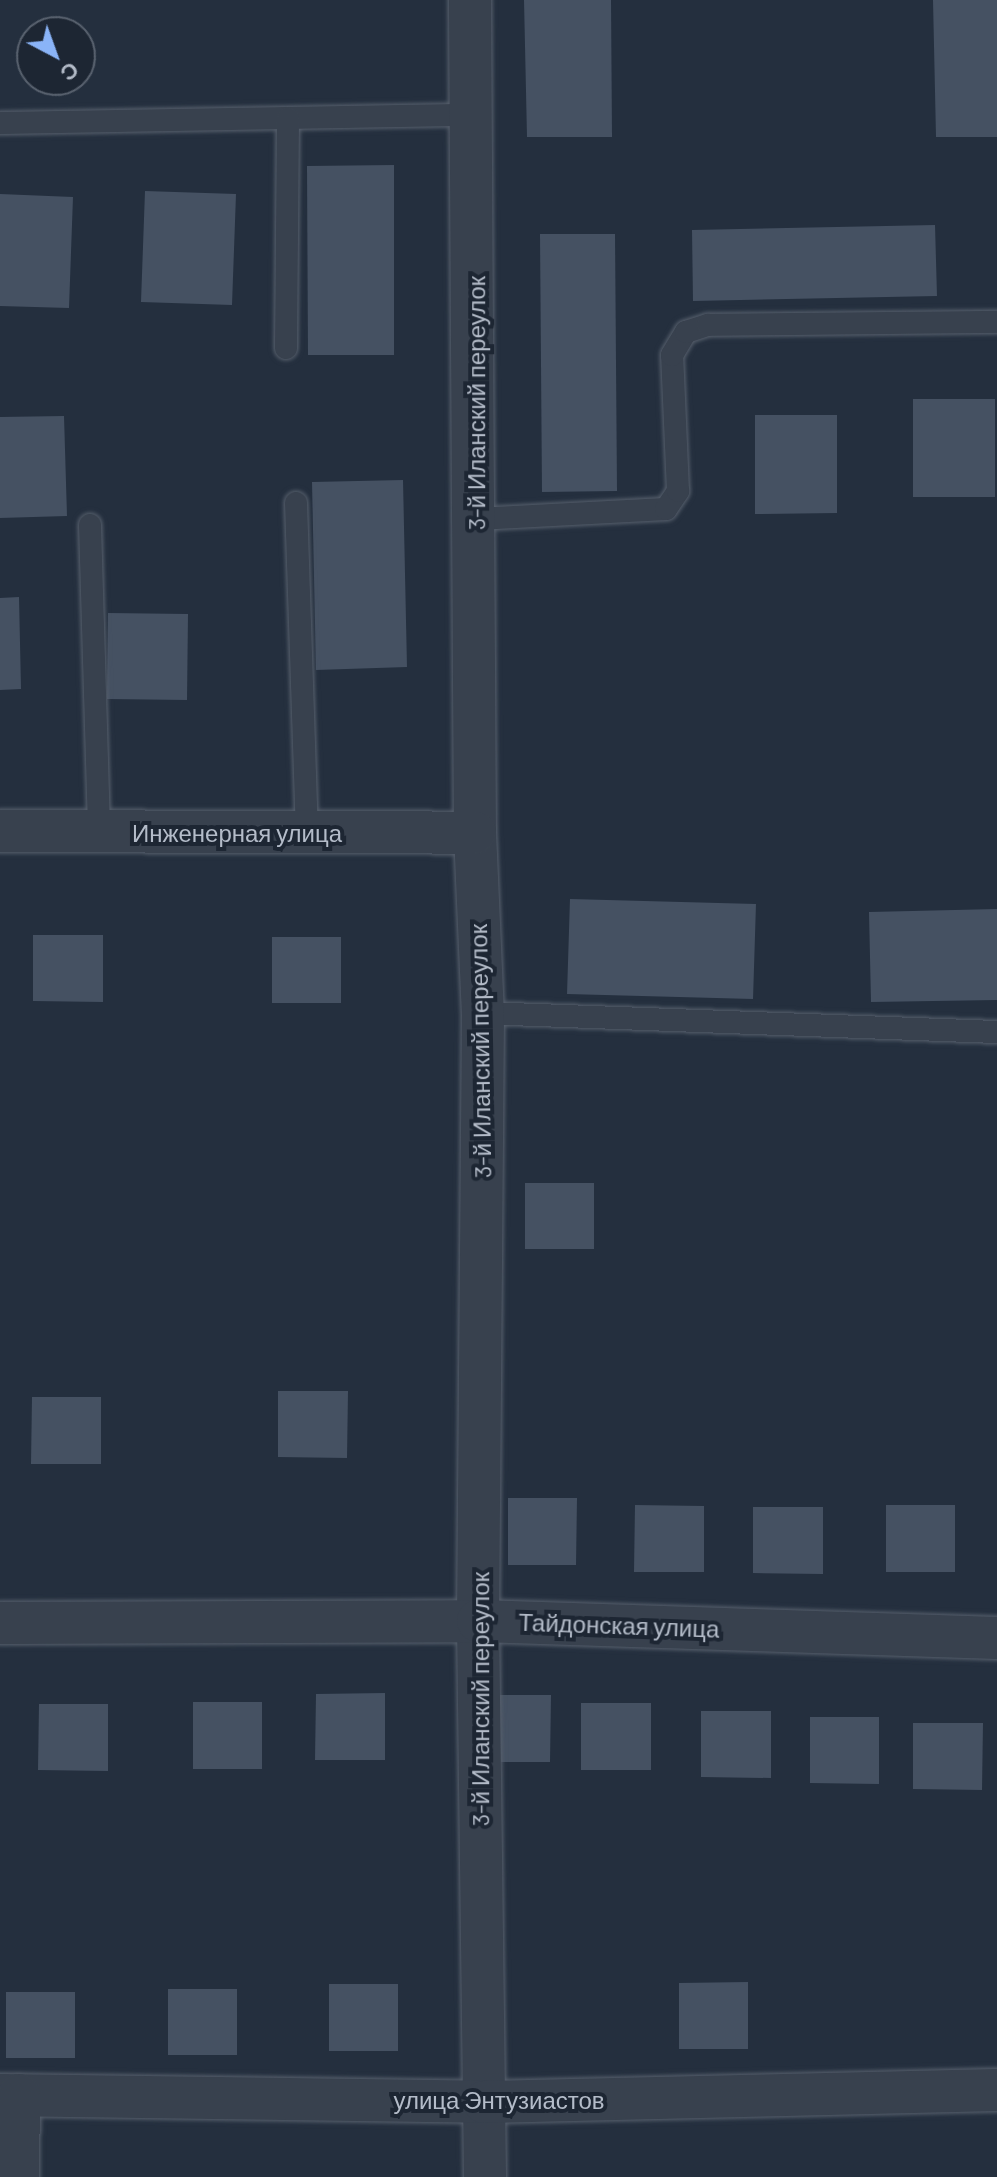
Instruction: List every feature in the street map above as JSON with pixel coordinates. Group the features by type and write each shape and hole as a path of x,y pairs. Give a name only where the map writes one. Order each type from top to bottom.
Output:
{"street":[{"name":"3-й Иланский переулок","path":"470,0 474,115 477,519 475,833 483,1013 478,1621 485,2177"},
{"name":"Инженерная улица","path":"0,831 475,833"},
{"name":"Тайдонская улица","path":"0,1623 478,1621 997,1638"},
{"name":"улица Энтузиастов","path":"9,2095 484,2102 997,2090"},
{"path":"9,2095 18,2177"}],"lane":[{"path":"0,123 474,115"},
{"path":"286,348 288,118"},
{"path":"477,519 666,509 678,491 672,355 686,332 708,325 997,322"},
{"path":"296,503 307,833"},
{"path":"90,525 99,833"},
{"path":"483,1013 997,1032"}],"building":[{"path":"524,0 611,0 612,137 527,137"},
{"path":"933,0 997,0 997,137 936,137"},
{"path":"394,165 394,355 308,355 307,166"},
{"path":"145,191 236,194 232,305 141,302"},
{"path":"0,194 73,197 69,308 0,306"},
{"path":"935,225 937,296 693,301 692,230"},
{"path":"540,234 615,234 617,491 542,492"},
{"path":"913,399 995,399 995,497 913,497"},
{"path":"755,415 837,415 837,513 755,514"},
{"path":"64,416 67,516 0,518 0,417"},
{"path":"403,480 407,667 316,670 312,482"},
{"path":"19,597 21,689 0,690 0,598"},
{"path":"108,613 188,614 187,700 107,699"},
{"path":"570,899 756,904 753,999 567,994"},
{"path":"997,909 997,1000 871,1002 869,912"},
{"path":"33,935 103,935 103,1002 33,1001"},
{"path":"272,937 341,937 341,1003 272,1003"},
{"path":"525,1183 594,1183 594,1249 525,1249"},
{"path":"278,1391 348,1391 347,1458 278,1457"},
{"path":"32,1397 101,1397 101,1464 31,1464"},
{"path":"508,1498 577,1498 576,1565 508,1565"},
{"path":"635,1505 704,1506 704,1572 634,1572"},
{"path":"886,1505 955,1505 955,1572 886,1572"},
{"path":"753,1507 823,1507 823,1574 753,1573"},
{"path":"385,1693 385,1760 315,1760 316,1694"},
{"path":"482,1695 551,1695 550,1762 481,1762"},
{"path":"193,1702 262,1702 262,1769 193,1769"},
{"path":"581,1703 651,1703 651,1770 581,1770"},
{"path":"39,1704 108,1704 108,1771 38,1770"},
{"path":"701,1711 771,1711 771,1778 701,1777"},
{"path":"810,1717 879,1717 879,1784 810,1783"},
{"path":"913,1723 983,1723 982,1790 913,1789"},
{"path":"748,1982 748,2049 679,2049 679,1983"},
{"path":"329,1984 398,1984 398,2051 329,2051"},
{"path":"168,1989 237,1989 237,2055 168,2055"},
{"path":"6,1992 75,1992 75,2058 6,2058"}]}
